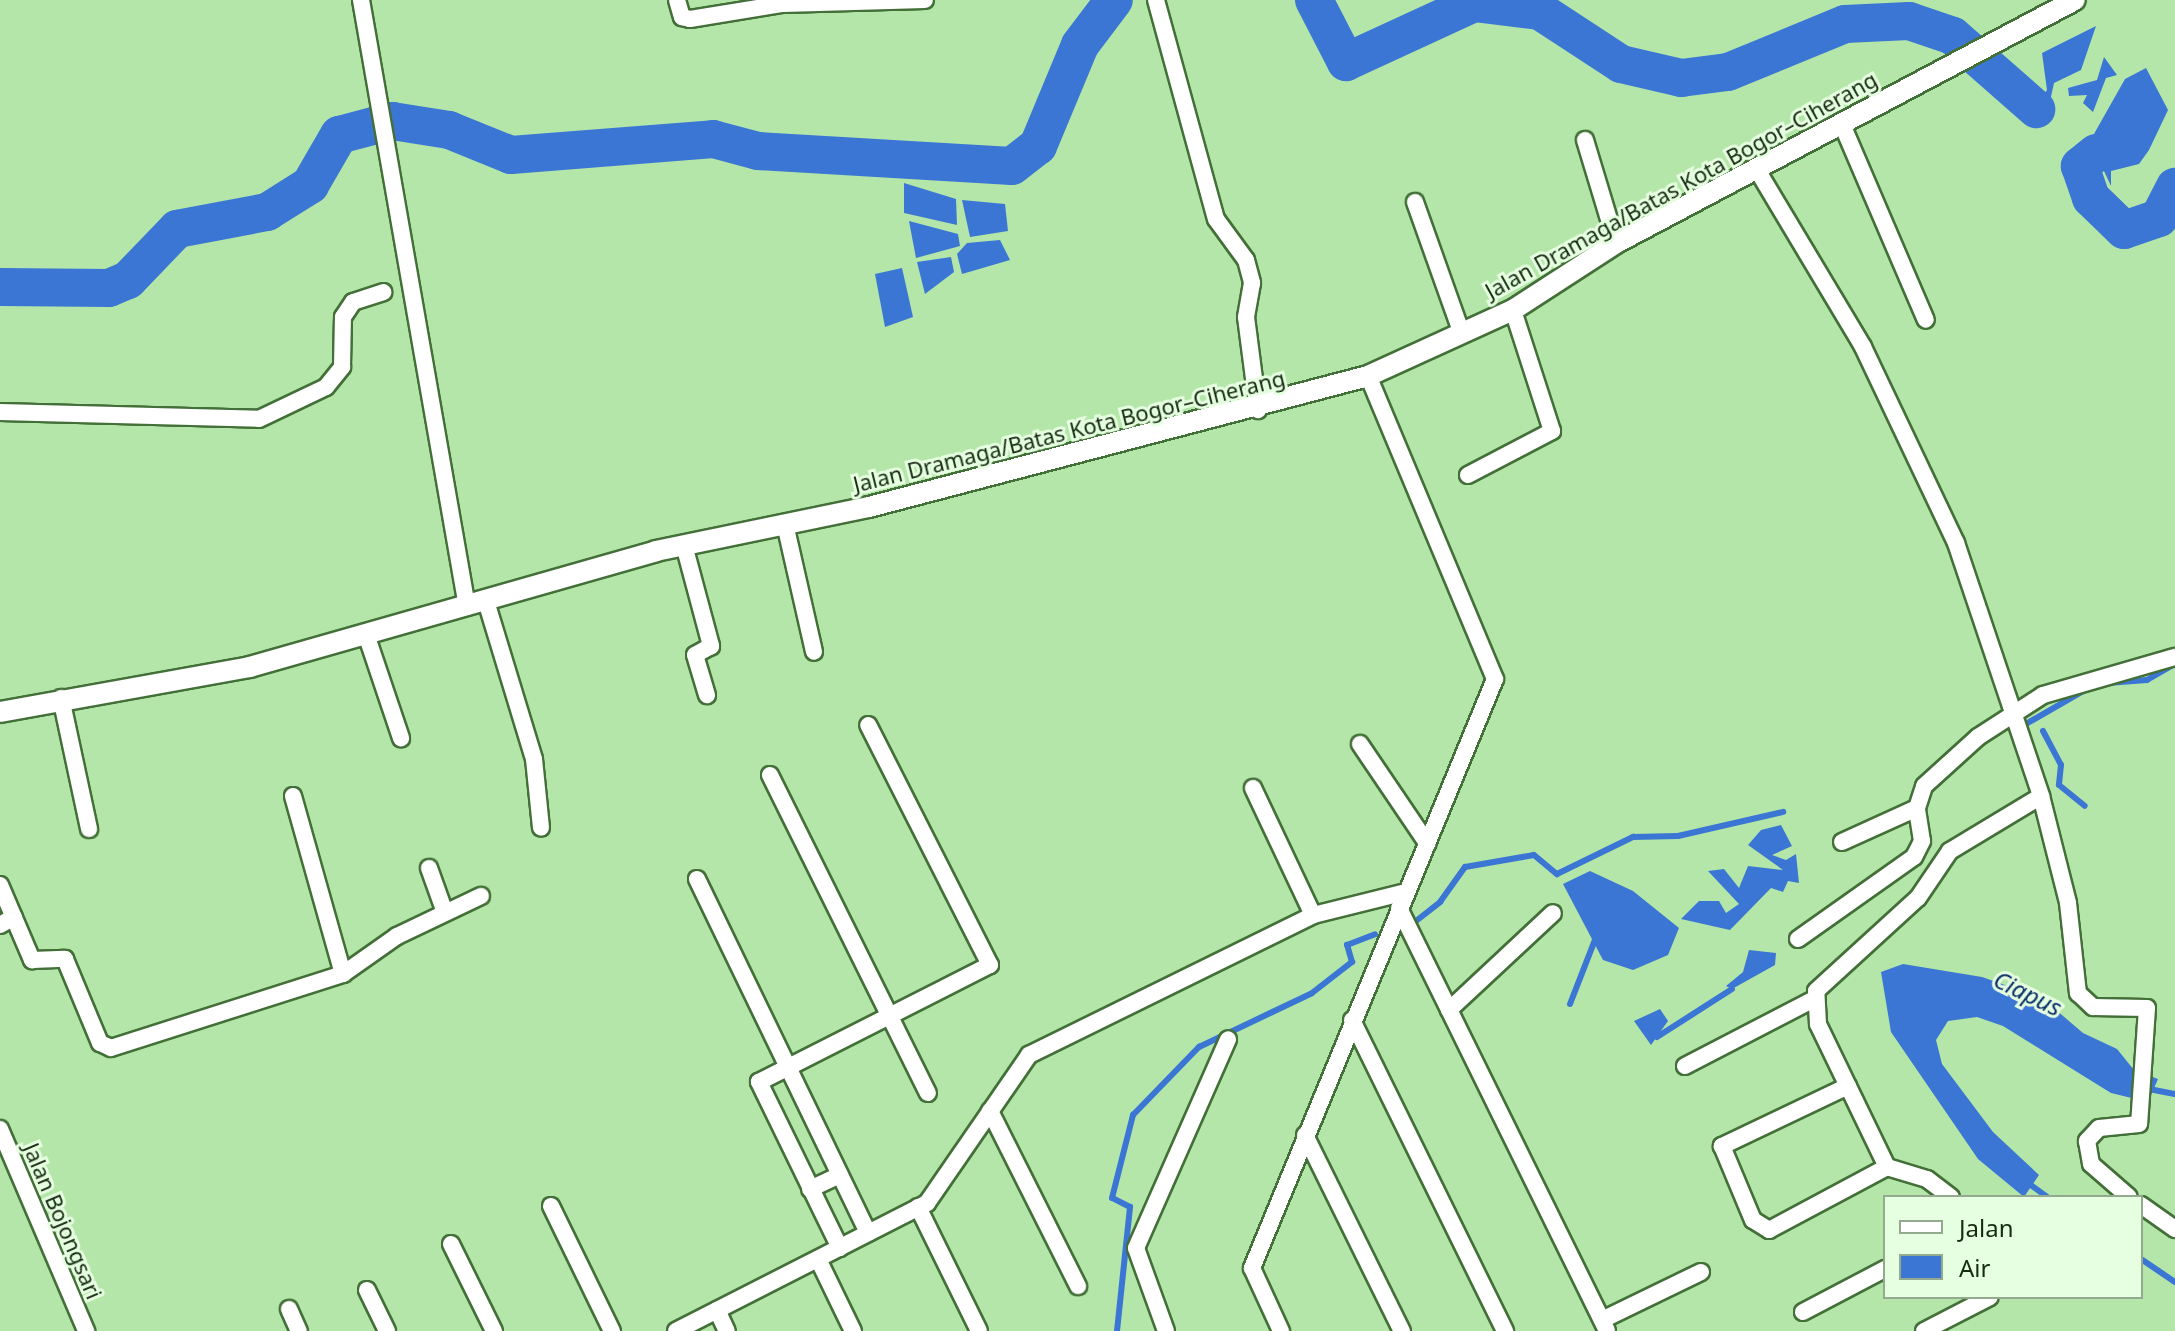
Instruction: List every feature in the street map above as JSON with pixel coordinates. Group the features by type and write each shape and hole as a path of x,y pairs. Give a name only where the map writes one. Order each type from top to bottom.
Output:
{"street":[{"path":"361,0 476,604 534,759 541,828"},
{"path":"677,0 682,17 690,19 854,1 925,0"},
{"path":"1156,0 1216,219 1246,260 1252,283 1246,317 1258,410"},
{"name":"Jalan Dramaga/Batas Kota Bogor–Ciherang","path":"0,712 61,698 250,667 367,637 684,545 785,524 1258,410 1368,376 1461,331 1513,310 1616,243 1759,173 1841,122 2075,0"},
{"path":"1841,122 1926,320"},
{"path":"1585,140 1616,243"},
{"path":"1759,173 1805,240 1898,417 1956,543 2041,796 2068,903 2078,993 2093,1007 2147,1008 2145,1067 2137,1126 2099,1128 2087,1141 2091,1164 2127,1195"},
{"path":"1415,202 1461,331"},
{"path":"0,412 75,409 259,419 326,387 342,367 343,317 353,302 383,292"},
{"path":"1468,475 1552,431 1513,310"},
{"path":"1281,1331 1252,1268 1495,679 1368,376"},
{"path":"785,524 814,652"},
{"path":"684,545 711,646 695,655 707,695"},
{"path":"367,637 401,738"},
{"path":"1798,939 1914,857 1922,841 1917,808 1934,772 2014,713 2062,688 2175,657"},
{"path":"61,698 89,829"},
{"path":"840,1248 759,1082 990,965 868,725"},
{"path":"1360,744 1427,843"},
{"path":"770,775 928,1093"},
{"path":"1253,788 1313,915"},
{"path":"293,796 343,974"},
{"path":"1685,1066 1814,999 1833,972 1918,898 1950,851 2041,796"},
{"path":"1842,842 1917,808"},
{"path":"429,868 444,910"},
{"path":"697,879 868,1233"},
{"path":"0,885 7,921 32,960 65,959 106,1048 343,974 444,910 481,896"},
{"path":"676,1331 918,1207 1029,1055 1313,915 1406,892"},
{"path":"1399,908 1605,1326 1701,1272"},
{"path":"1449,1010 1553,913"},
{"path":"1814,999 1848,1086 1887,1167"},
{"path":"1352,1020 1505,1331"},
{"path":"1166,1331 1136,1248 1228,1039"},
{"path":"1848,1086 1722,1146 1724,1164 1753,1220 1769,1230 1887,1167 1927,1179 1948,1195"},
{"path":"990,1111 1078,1286"},
{"name":"Jalan Bojongsari","path":"0,1129 86,1331"},
{"path":"1305,1135 1402,1331"},
{"path":"810,1189 840,1175"},
{"path":"551,1206 612,1331"},
{"path":"2143,1206 2175,1229"},
{"path":"918,1207 979,1331"},
{"path":"451,1244 494,1331"},
{"path":"818,1259 853,1331"},
{"path":"1803,1312 1883,1270"},
{"path":"367,1290 387,1331"},
{"path":"1924,1331 1986,1299"},
{"path":"289,1309 299,1331"},
{"path":"717,1310 727,1331"}],"water":[{"path":"2096,26 2081,70 2054,83 2047,115 2032,127 2030,115 2047,90 2042,53"},
{"path":"2104,57 2117,75 2106,78 2093,112 2083,103 2087,95 2069,96 2068,88 2097,80"},
{"path":"2146,68 2168,110 2139,164 2111,171 2111,186 2090,141 2125,79"},
{"path":"904,183 956,199 957,225 904,213"},
{"path":"962,200 1005,204 1008,231 970,237"},
{"path":"909,221 958,234 960,246 916,258"},
{"path":"1000,240 1010,260 962,274 957,254 967,243"},
{"path":"951,257 954,272 925,294 917,262"},
{"path":"902,268 913,317 885,327 875,274"},
{"path":"1781,825 1792,846 1772,855 1786,860 1796,854 1799,883 1788,881 1783,892 1771,888 1730,930 1681,919 1699,901 1719,901 1726,913 1739,904 1708,871 1724,869 1739,888 1748,866 1783,870 1748,845 1761,830"},
{"path":"1590,871 1633,891 1679,928 1668,955 1633,970 1603,960 1563,884"},
{"path":"1749,950 1776,953 1775,965 1732,989 1726,986 1743,972"},
{"path":"1903,964 1982,977 2042,998 2083,1033 2117,1049 2134,1070 2158,1079 2148,1102 2111,1093 2003,1026 1977,1017 1948,1021 1936,1040 1942,1064 1993,1132 2039,1175 2025,1195 2022,1195 1978,1159 1891,1032 1881,972"},
{"path":"1660,1009 1668,1021 1651,1045 1634,1021"}],"waterway":[{"path":"0,287 109,288 128,280 177,229 267,212 310,185 339,135 392,121 449,130 511,155 713,139 758,151 1012,166 1038,146 1080,45 1114,0"},
{"path":"1314,0 1346,62 1474,3 1540,11 1621,64 1681,78 1728,72 1845,24 1909,21 1953,36 2036,109"},
{"path":"2096,153 2080,166 2091,198 2124,230 2159,218 2175,187"},
{"path":"2107,683 2147,680 2175,664"},
{"path":"2024,725 2085,690"},
{"path":"2043,731 2061,765 2059,785 2085,806"},
{"path":"1416,921 1440,902 1465,867 1534,855 1557,874 1633,837 1678,836 1783,812"},
{"path":"1117,1331 1130,1207 1112,1198 1133,1115 1199,1047 1312,993 1352,962 1347,945 1375,934"},
{"path":"1570,1004 1595,940"},
{"path":"1657,1037 1732,989"},
{"name":"Ciapus","path":"2149,1089 2175,1094"},
{"name":"Ciapus","path":"2028,1183 2044,1195"},
{"name":"Ciapus","path":"2143,1260 2175,1282"}]}
